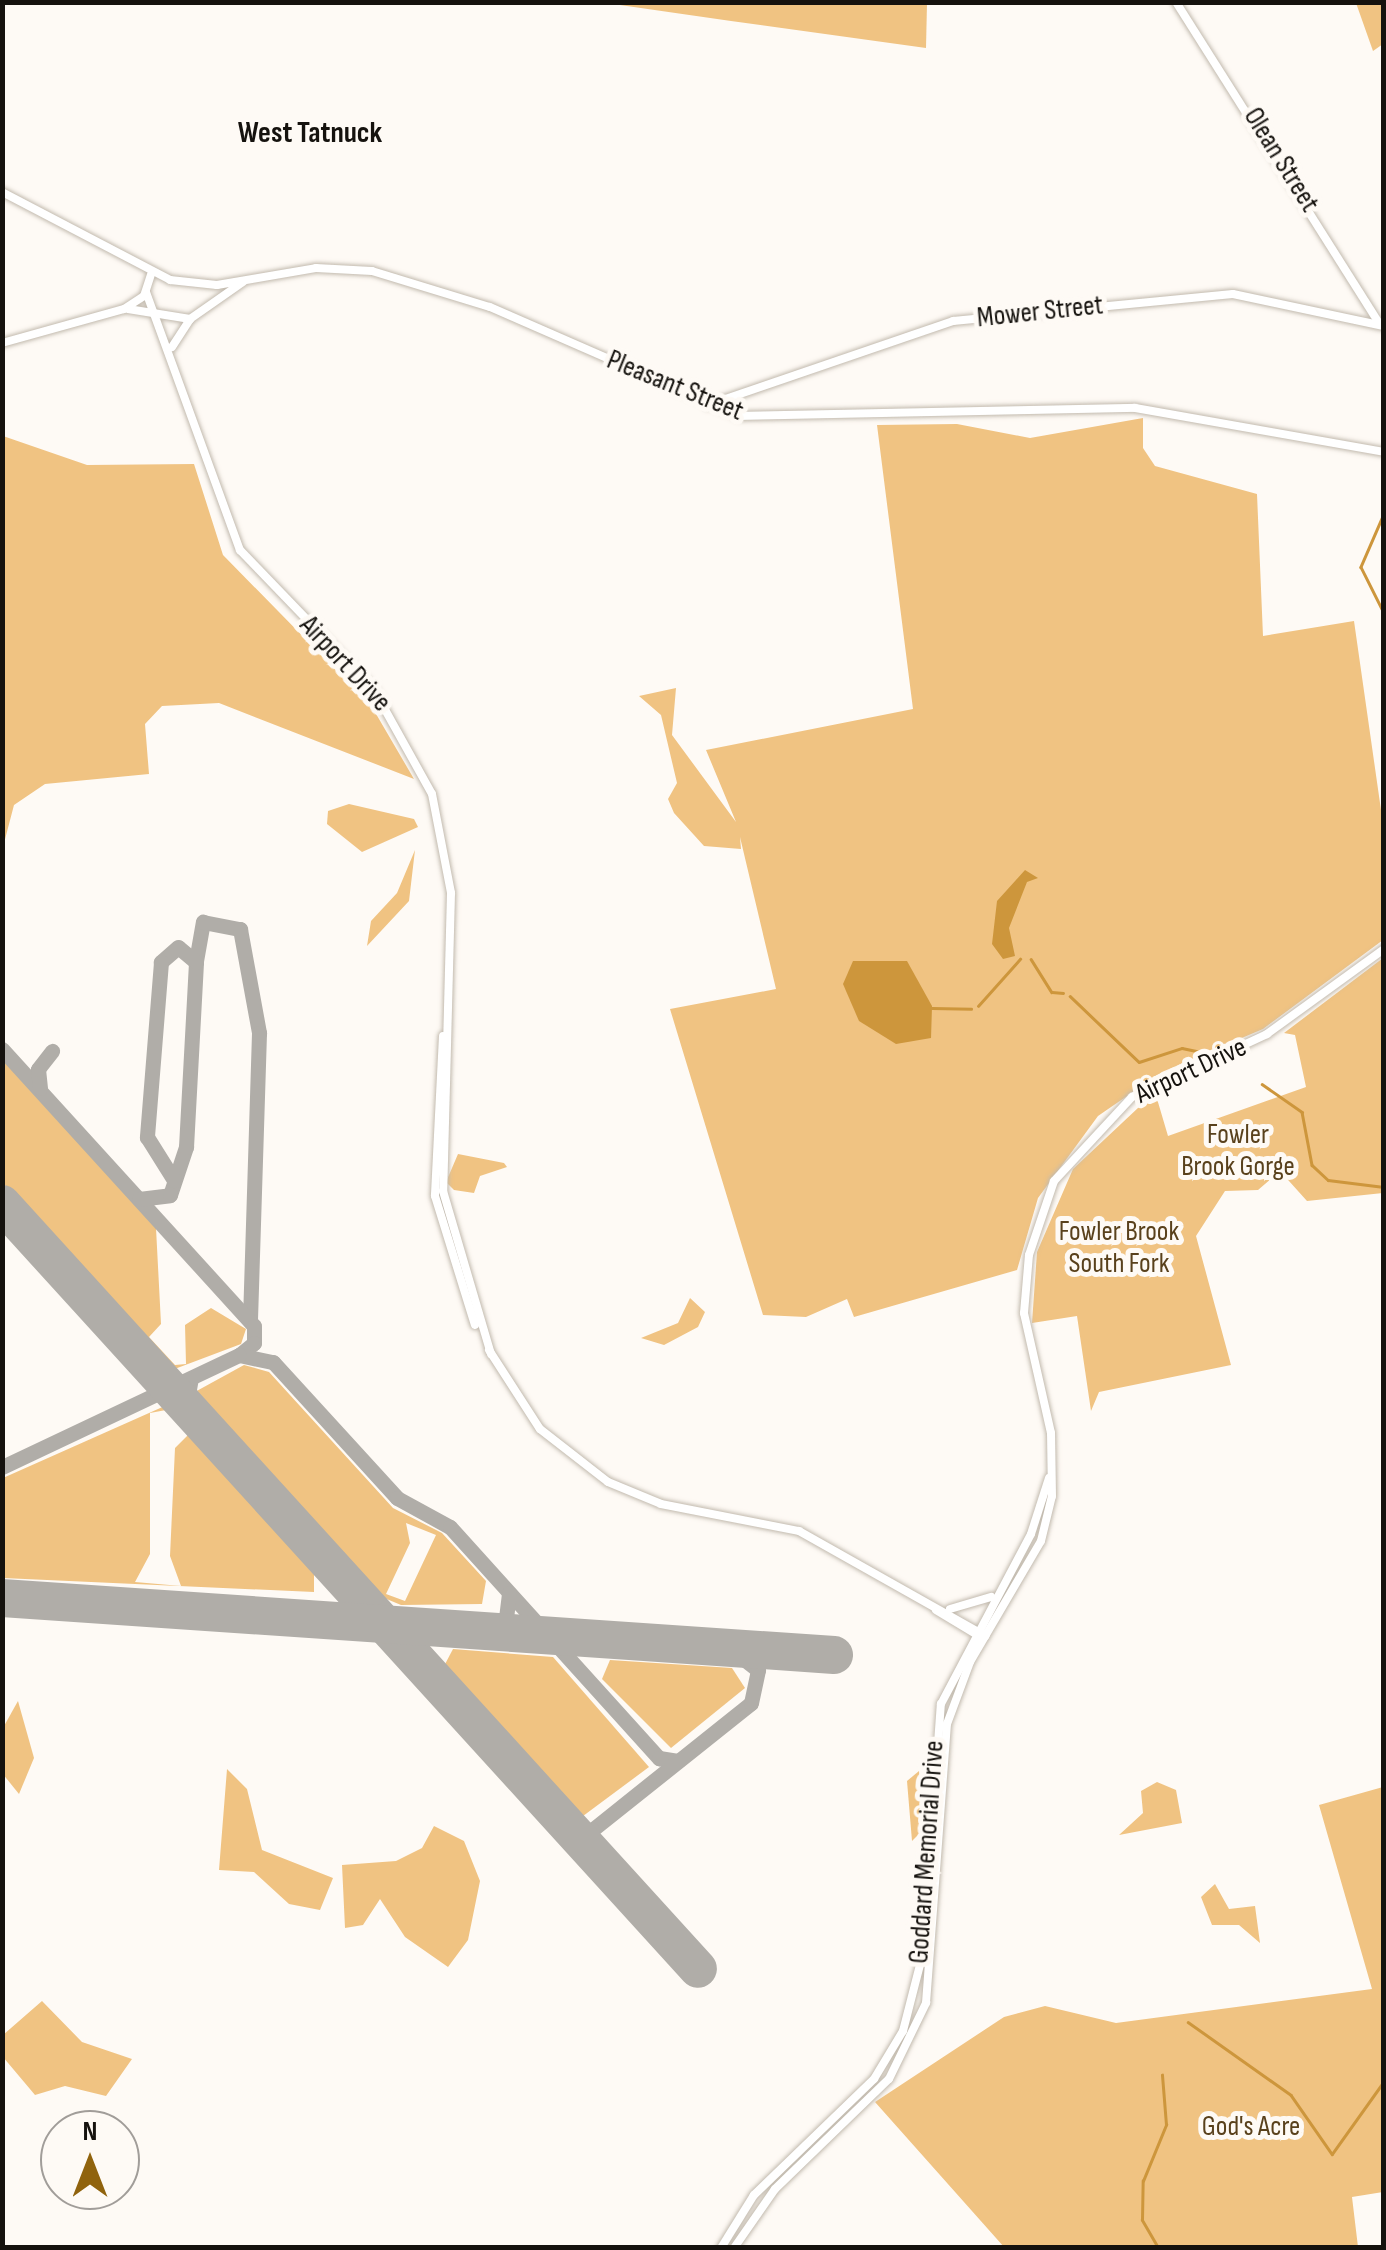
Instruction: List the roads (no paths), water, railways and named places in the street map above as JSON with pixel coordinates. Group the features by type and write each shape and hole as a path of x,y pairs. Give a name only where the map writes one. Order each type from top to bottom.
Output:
{"main road":[{"name":"Olean Street","path":"1176,2 1381,324"},
{"name":"Pleasant Street","path":"2,192 60,215 150,274 216,285 316,268 372,271 490,306 708,405 776,420 1135,408 1384,452"},
{"path":"2,344 124,309 146,292 150,274"},
{"path":"124,309 190,319 214,308 243,282"},
{"path":"214,308 216,285"},
{"name":"Airport Drive","path":"146,292 152,316 172,348 240,550 364,676 420,766 449,866 445,1207 491,1354 540,1429 608,1482 661,1504 792,1528 980,1632"},
{"name":"Mower Street","path":"708,405 953,321 1233,294 1381,324"},
{"path":"172,348 190,319"},
{"name":"Airport Drive","path":"980,1632 1046,1528 1052,1464 1024,1303 1034,1236 1054,1181 1132,1097 1254,1042 1384,949"},
{"name":"Airport Drive","path":"980,1632 1038,1518 1052,1464"},
{"name":"Airport Drive","path":"933,1602 978,1608 1006,1578"},
{"name":"Airport Drive","path":"915,1595 980,1632"},
{"path":"945,1616 963,1635 964,1652"},
{"name":"Goddard Memorial Drive","path":"720,2248 754,2194 874,2079 903,2032 923,1953 931,1747 964,1652 980,1632"},
{"name":"Goddard Memorial Drive","path":"734,2248 784,2180 889,2079 918,2025 933,1967 945,1734 980,1632"}],"waterway":[{"path":"1384,514 1361,567 1384,613"},
{"path":"978,1006 1020,959"},
{"path":"1031,959 1052,992 1063,993"},
{"path":"1070,996 1139,1062 1182,1048 1205,1053"},
{"path":"932,1008 971,1009"},
{"path":"1262,1084 1302,1112 1312,1165 1328,1180 1384,1187"},
{"path":"1188,2022 1291,2095 1332,2154 1384,2081"},
{"path":"1158,2248 1142,2220 1143,2181 1166,2125 1162,2075"}],"district":[{"name":"West Tatnuck","path":"310,133"}],"park label":[{"name":"Fowler Brook Gorge","path":"1238,1151"},
{"name":"Fowler Brook South Fork","path":"1119,1248"},
{"name":"God's Acre","path":"1251,2127"}]}
